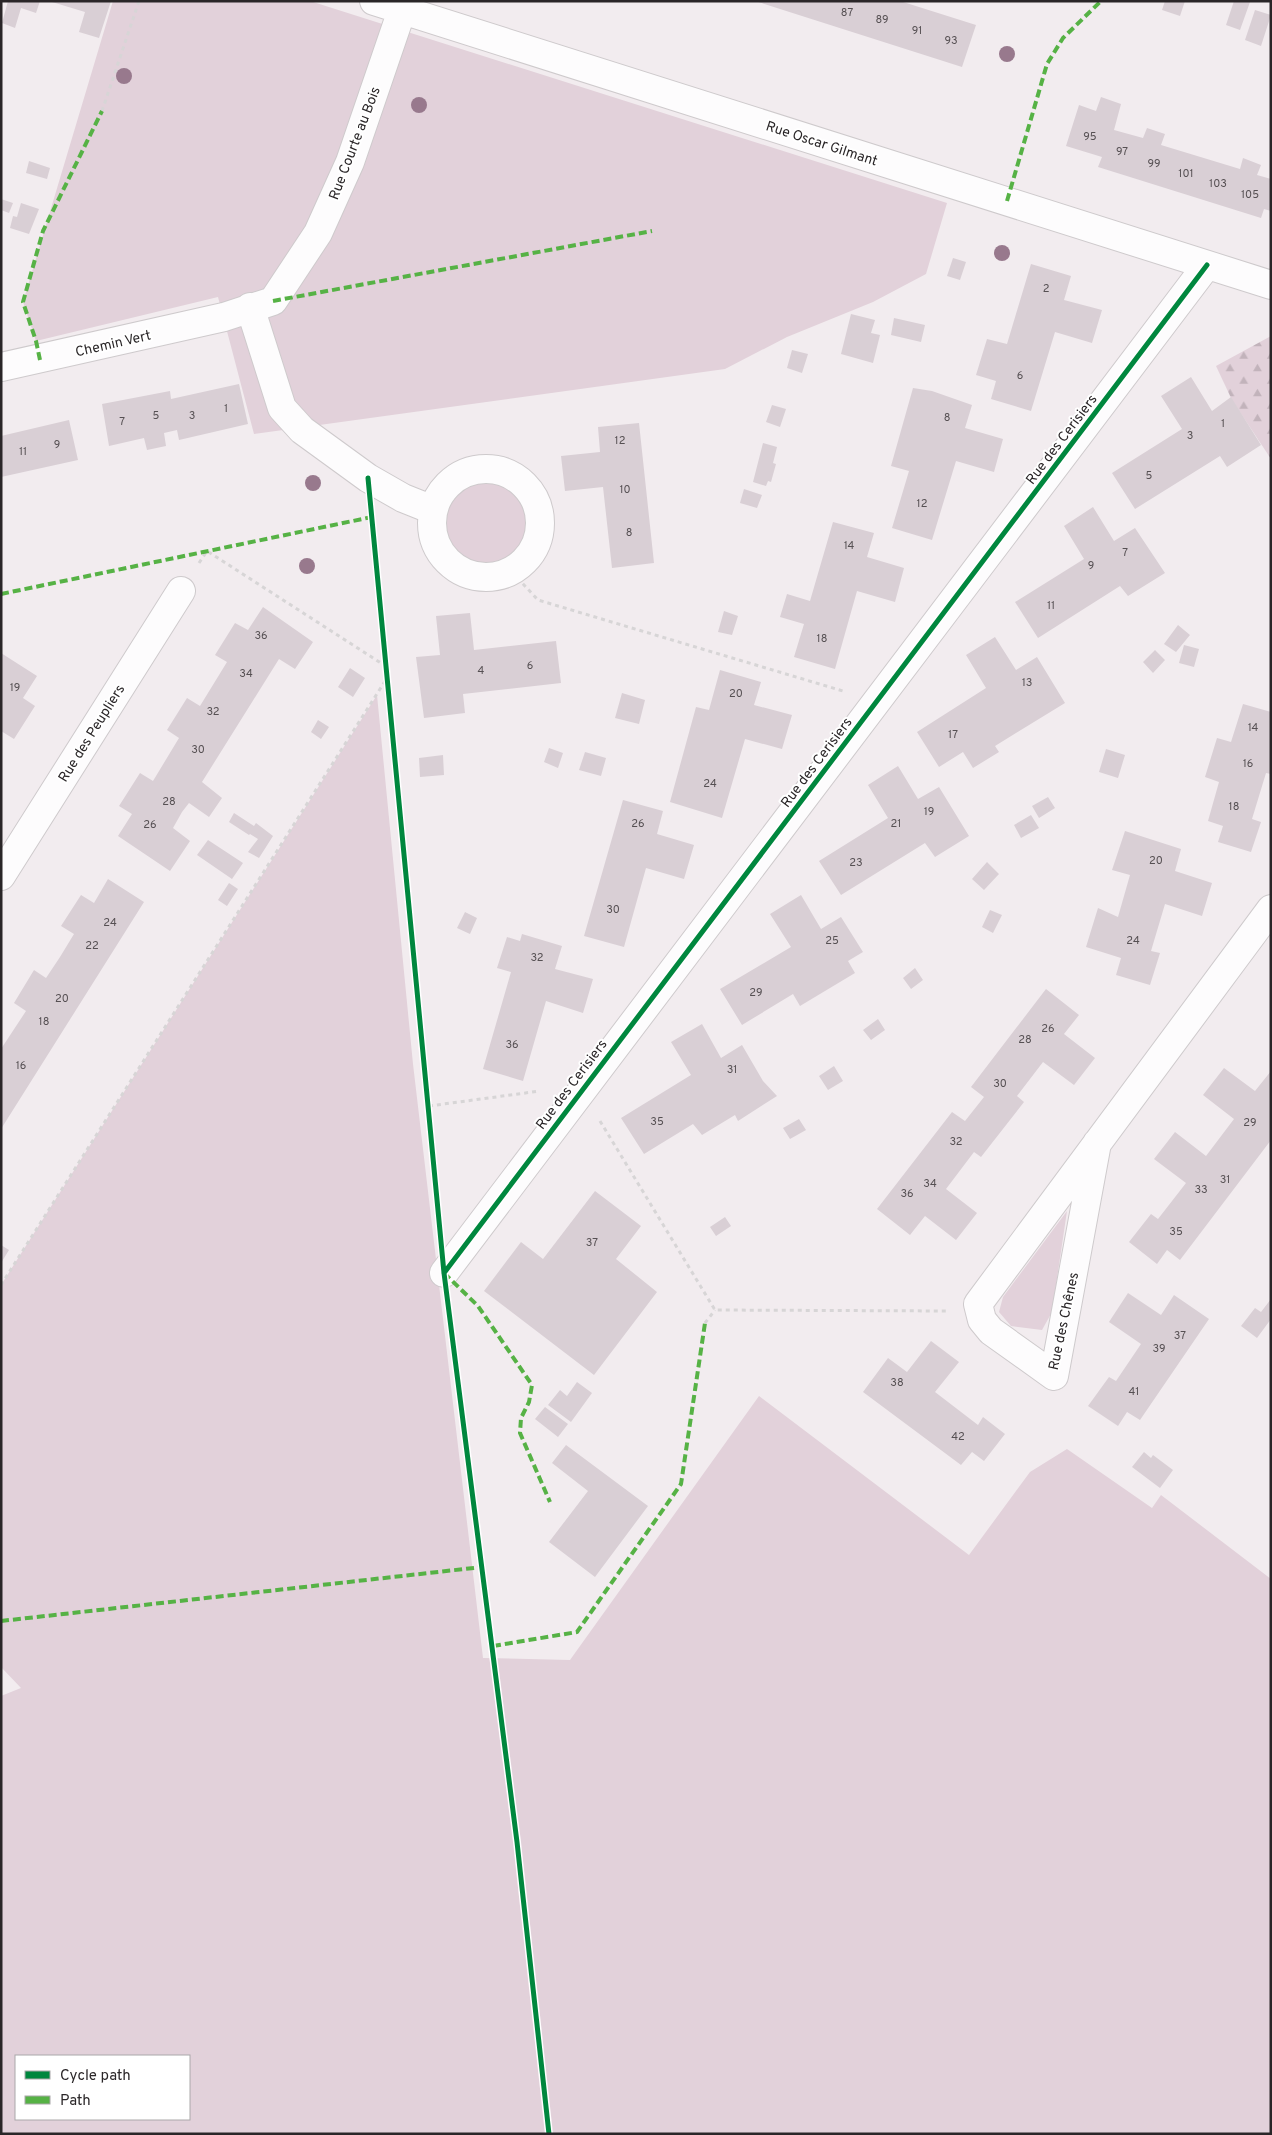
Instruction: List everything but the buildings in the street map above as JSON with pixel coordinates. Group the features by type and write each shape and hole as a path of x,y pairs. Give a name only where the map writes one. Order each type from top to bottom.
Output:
{"street":[{"name":"Rue Oscar Gilmant","path":"374,1 1271,285"},
{"name":"Rue Courte au Bois","path":"224,317 273,301 318,233 350,162 402,10"},
{"name":"Rue des Cerisiers","path":"444,1272 1207,265"},
{"path":"250,307 282,408 302,430 368,478 403,498 433,510"},
{"name":"Chemin Vert","path":"1,367 224,317"},
{"path":"485,468 502,471 518,479 530,491 539,508 540,527 536,545 527,560 512,572 494,578 476,577 458,571 444,559 434,543 431,524 433,510 441,492 452,479 468,471 485,468"},
{"name":"Rue des Peupliers","path":"1,876 181,591"},
{"name":"Rue des Chênes","path":"1097,1143 1054,1376 991,1330 982,1320 978,1304 988,1289 1271,909"}],"path":[{"path":"102,111 139,1"},
{"path":"181,591 207,551 387,667"},
{"path":"512,572 538,600 876,701"},
{"path":"1,1285 388,678"},
{"path":"429,1106 540,1091 550,1078 596,1114 715,1310"},
{"path":"715,1310 980,1311"},
{"path":"705,1323 715,1310"}],"green space":[{"path":"113,1 310,1 947,203 926,274 873,302 787,337 725,369 254,434 218,297 36,341 23,302"},
{"path":"1271,336 1271,459 1232,400 1216,366"},
{"path":"489,480 506,484 520,493 529,507 533,524 529,541 520,555 506,564 489,568 472,564 458,555 449,541 445,524 449,507 458,493 472,484"},
{"path":"377,695 413,1064 483,1658 570,1660 759,1396 969,1555 1030,1472 1067,1449 1152,1508 1161,1495 1271,1579 1271,2134 1,2134 1,1696 21,1688 1,1667 1,1285"},
{"path":"1067,1211 1052,1312 1042,1330 1011,1326 999,1312 1003,1297"}],"marked path":[{"path":"1007,201 1047,64 1063,38 1101,1"},
{"path":"40,360 36,341 23,302 43,231 102,111"},
{"path":"273,301 652,231"},
{"path":"1,594 372,517"},
{"path":"444,1273 478,1306 532,1385 529,1402 521,1418 520,1433 550,1502"},
{"path":"493,1646 577,1632 681,1484 705,1323"},
{"path":"1,1621 482,1567"}],"cycle path":[{"path":"444,1273 1207,265"},
{"path":"368,478 444,1273 517,1842 549,2134"}]}
